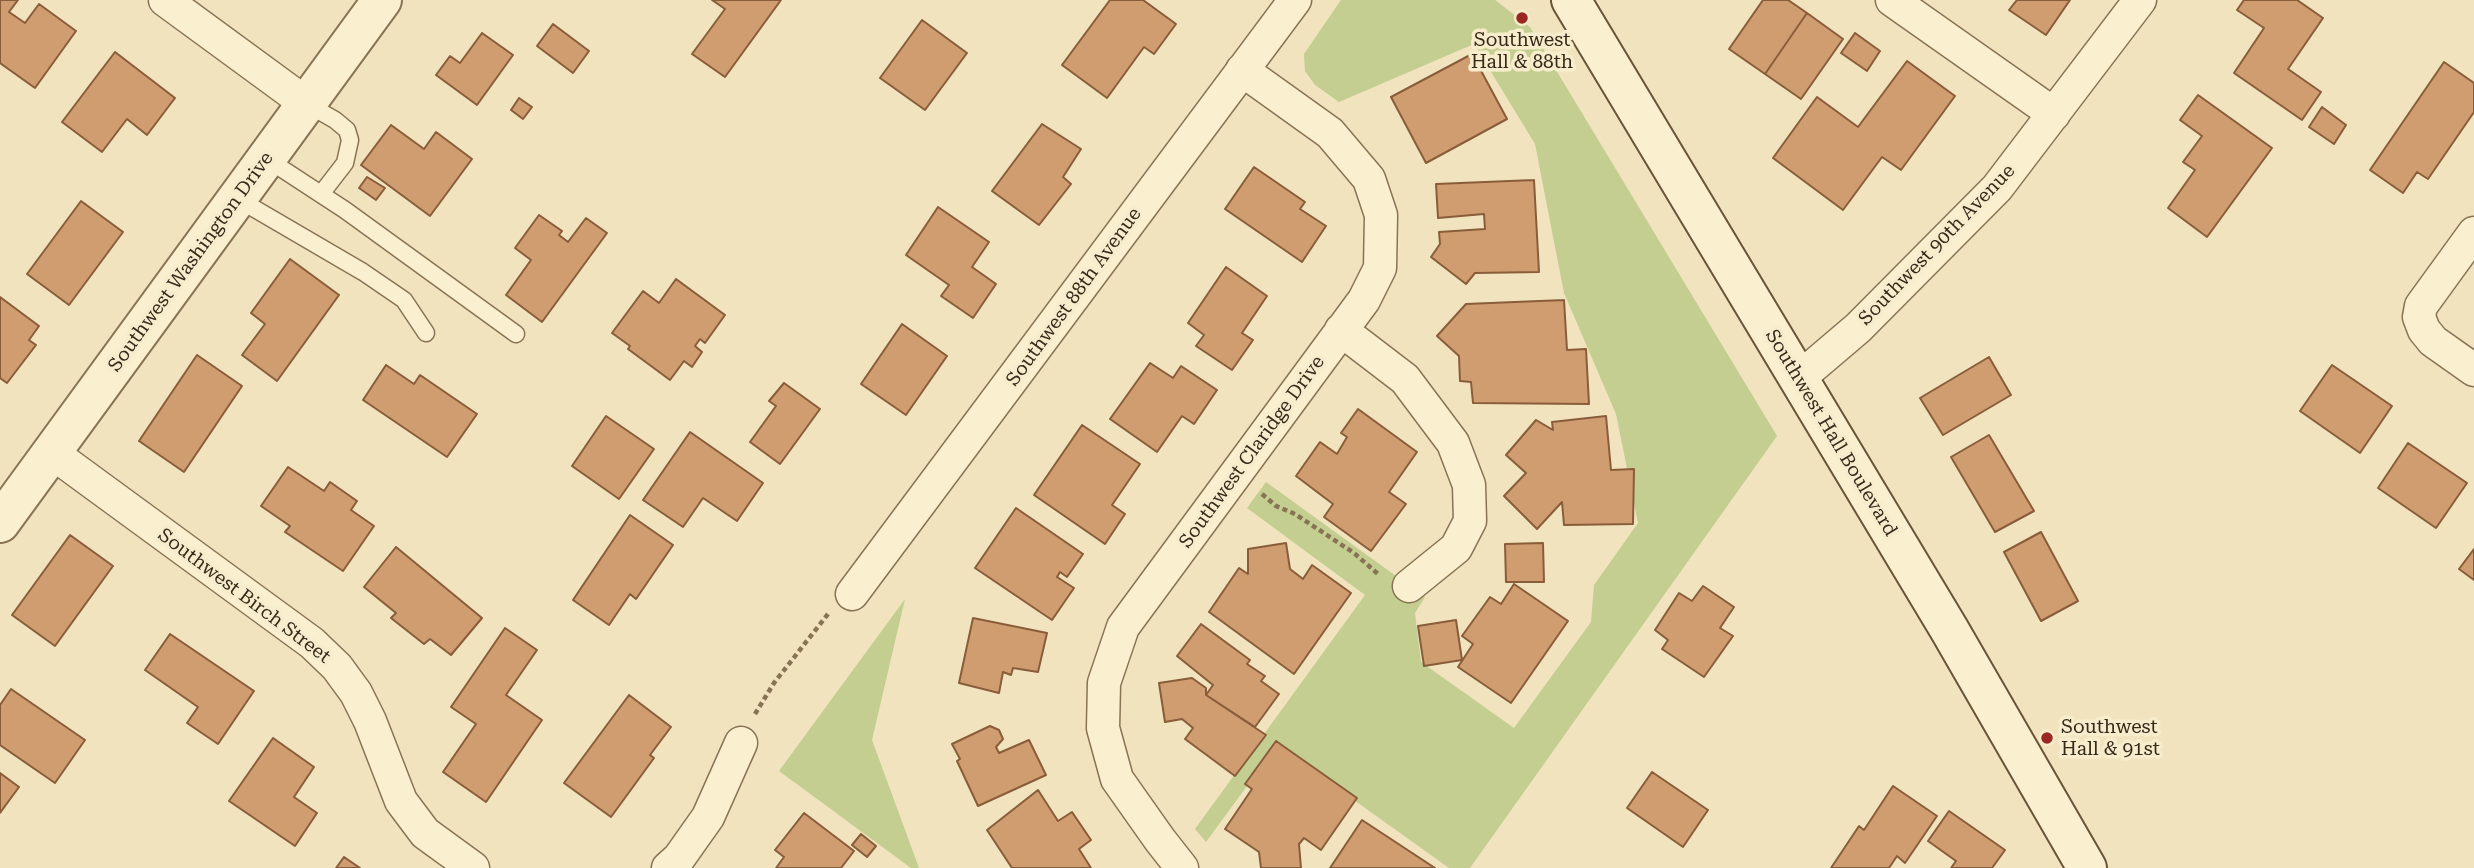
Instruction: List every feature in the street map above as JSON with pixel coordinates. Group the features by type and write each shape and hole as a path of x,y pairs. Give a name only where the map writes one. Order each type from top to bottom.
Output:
{"main road":[{"name":"Southwest Washington Drive","path":"0,523 382,0"},
{"name":"Southwest Hall Boulevard","path":"1571,0 1949,629 2087,868"}],"street":[{"path":"165,0 307,104"},
{"name":"Southwest 88th Avenue","path":"852,594 1295,0"},
{"path":"1892,0 2054,114"},
{"name":"Southwest 90th Avenue","path":"1798,379 1858,328 1988,197 2140,0"},
{"name":"Southwest Claridge Drive","path":"1182,868 1117,779 1103,729 1104,683 1123,627 1364,300 1380,268 1381,215 1369,178 1330,133 1242,70"},
{"path":"2474,233 2421,306 2419,317 2424,330 2433,341 2474,370"},
{"path":"1341,330 1405,379 1453,443 1469,485 1470,521 1456,548 1409,586"},
{"name":"Southwest Birch Street","path":"51,452 312,643 337,667 356,693 370,721 401,801 425,833 473,868"},
{"path":"668,868 679,859 708,817 741,743"}],"lane":[{"path":"307,104 347,130 350,140 345,163 321,194"},
{"path":"267,159 321,194 516,334"},
{"path":"238,199 363,272 404,300 426,333"}],"path":[{"path":"1261,494 1354,553 1387,580 1409,586"},
{"path":"741,743 774,683 838,601 852,594"}],"green space":[{"path":"1341,0 1495,0 1530,27 1777,436 1470,868 1449,868 1277,745 1206,842 1195,829 1365,595 1247,508 1266,482 1425,597 1415,613 1421,662 1514,728 1591,622 1594,585 1638,523 1616,414 1564,293 1535,144 1474,44 1339,102 1315,85 1305,71 1304,54"},
{"path":"905,599 872,740 919,868 911,868 779,771"}],"building":[{"path":"0,0 18,0 9,12 25,23 39,4 76,31 35,88 0,63"},
{"path":"712,0 781,0 725,77 692,54 725,9"},
{"path":"1110,0 1143,0 1176,24 1154,54 1144,47 1107,98 1062,65"},
{"path":"1763,0 1788,0 1807,13 1765,74 1729,49"},
{"path":"2017,0 2070,0 2046,35 2009,10"},
{"path":"2244,0 2297,0 2323,18 2288,69 2321,92 2302,120 2234,73 2264,28 2237,10"},
{"path":"1807,13 1843,39 1801,99 1765,74"},
{"path":"922,20 967,53 925,110 880,78"},
{"path":"553,24 589,51 573,73 537,46"},
{"path":"482,33 513,55 477,105 436,75 450,56 460,63"},
{"path":"1855,33 1880,51 1867,71 1841,53"},
{"path":"115,52 175,98 147,135 127,119 102,152 62,122"},
{"path":"1472,54 1507,119 1426,163 1391,97"},
{"path":"1907,61 1955,96 1901,170 1882,157 1843,210 1773,158 1817,97 1858,127"},
{"path":"2444,62 2474,83 2474,112 2428,179 2417,172 2403,193 2370,170"},
{"path":"2198,95 2272,148 2207,237 2168,208 2195,170 2183,162 2202,136 2180,120"},
{"path":"519,98 532,107 523,119 511,110"},
{"path":"2322,107 2346,125 2334,144 2309,127"},
{"path":"1042,124 1081,149 1063,177 1071,184 1039,225 992,191"},
{"path":"391,125 424,149 436,132 472,159 430,216 361,165"},
{"path":"1254,167 1305,202 1300,209 1326,226 1302,262 1225,209"},
{"path":"367,177 385,188 376,200 359,188"},
{"path":"1534,180 1539,272 1475,273 1466,284 1431,257 1440,244 1439,232 1485,229 1484,214 1438,218 1436,184"},
{"path":"81,201 123,232 69,305 27,274"},
{"path":"938,207 989,242 972,267 996,284 973,318 941,296 949,285 906,255"},
{"path":"539,215 562,231 559,235 568,242 586,218 607,233 542,322 506,295 531,260 515,248"},
{"path":"290,259 339,295 277,381 242,355 265,324 251,313"},
{"path":"1226,267 1267,296 1242,333 1253,340 1232,370 1196,346 1204,335 1188,323"},
{"path":"676,279 725,315 705,343 700,339 695,346 702,352 692,367 684,361 670,380 628,349 630,346 612,333 643,291 659,303"},
{"path":"0,297 39,326 29,340 36,345 7,383 0,378"},
{"path":"1564,300 1567,350 1586,349 1589,404 1473,403 1471,382 1460,381 1459,356 1437,336 1466,304"},
{"path":"902,324 947,356 906,415 861,384"},
{"path":"197,355 242,386 184,472 139,441"},
{"path":"1989,357 2011,395 1943,435 1920,398"},
{"path":"1150,363 1173,378 1181,366 1217,390 1194,424 1182,416 1157,452 1110,419"},
{"path":"386,365 414,384 420,375 477,414 447,457 363,400"},
{"path":"2332,365 2392,406 2360,453 2300,411"},
{"path":"784,383 820,409 780,464 750,442 776,406 769,401"},
{"path":"1358,409 1417,452 1389,492 1406,504 1371,551 1324,517 1333,504 1296,476 1320,442 1337,454 1347,437 1341,433"},
{"path":"606,416 654,449 619,499 572,466"},
{"path":"1606,416 1611,470 1634,469 1633,524 1564,525 1562,502 1537,529 1504,496 1526,473 1506,455 1536,420 1553,430 1552,422"},
{"path":"1082,425 1140,464 1112,505 1125,514 1105,544 1034,495"},
{"path":"690,432 763,483 737,521 703,498 683,527 643,500"},
{"path":"1989,435 2034,511 1995,532 1951,457"},
{"path":"2408,443 2467,483 2436,528 2378,488"},
{"path":"288,467 324,491 330,482 357,501 351,510 374,526 343,571 285,532 290,526 261,506"},
{"path":"1016,508 1083,554 1067,577 1060,572 1057,577 1074,588 1052,620 975,568"},
{"path":"630,515 673,545 636,599 630,594 609,625 573,600"},
{"path":"2041,532 2078,601 2041,621 2004,552"},
{"path":"70,535 113,566 55,646 12,615"},
{"path":"1286,543 1290,569 1303,579 1312,565 1351,593 1294,674 1209,612 1239,568 1248,574 1248,549"},
{"path":"1543,543 1544,582 1506,582 1505,544"},
{"path":"396,547 482,618 451,655 430,639 424,644 391,618 396,613 364,587"},
{"path":"2474,549 2474,580 2459,569"},
{"path":"1514,584 1568,621 1511,703 1458,667 1473,644 1462,636 1490,597 1501,604"},
{"path":"1703,586 1734,607 1720,628 1733,636 1704,677 1662,649 1668,640 1655,630 1679,593 1692,601"},
{"path":"973,618 1047,633 1038,672 1013,668 1011,675 1003,672 999,693 959,683"},
{"path":"1456,620 1462,660 1424,666 1418,626"},
{"path":"1201,624 1250,660 1247,664 1265,676 1261,681 1279,694 1255,727 1206,695 1213,685 1177,656"},
{"path":"505,628 537,650 506,695 542,720 486,802 443,772 476,724 451,707"},
{"path":"170,634 254,691 218,744 187,723 198,707 145,670"},
{"path":"1192,678 1206,688 1206,695 1266,735 1235,776 1185,739 1193,728 1182,719 1165,722 1159,683"},
{"path":"11,689 85,740 55,783 0,745 0,705"},
{"path":"629,695 671,727 650,755 654,758 611,817 564,783"},
{"path":"990,726 999,730 1003,739 996,747 999,753 1029,740 1046,775 978,806 952,744"},
{"path":"273,738 314,767 294,797 317,813 295,846 229,801"},
{"path":"1276,741 1357,798 1321,850 1304,838 1299,844 1301,868 1261,868 1259,852 1225,829 1252,789 1245,784"},
{"path":"1652,772 1708,810 1683,847 1627,808"},
{"path":"0,773 19,787 0,813"},
{"path":"1893,786 1937,816 1905,863 1897,856 1889,868 1831,868 1859,826 1864,830"},
{"path":"1038,790 1058,821 1072,812 1091,840 1079,849 1091,868 1012,868 987,830"},
{"path":"1949,811 2005,850 1992,868 1951,868 1956,861 1928,841"},
{"path":"804,813 854,851 841,868 776,868 784,857 775,850"},
{"path":"1362,820 1435,868 1330,868"},
{"path":"861,834 876,846 867,857 852,845"},
{"path":"344,857 360,868 336,868"}],"place":[{"name":"Southwest Hall & 88th","path":"1522,18"},
{"name":"Southwest Hall & 91st","path":"2047,738"}]}
